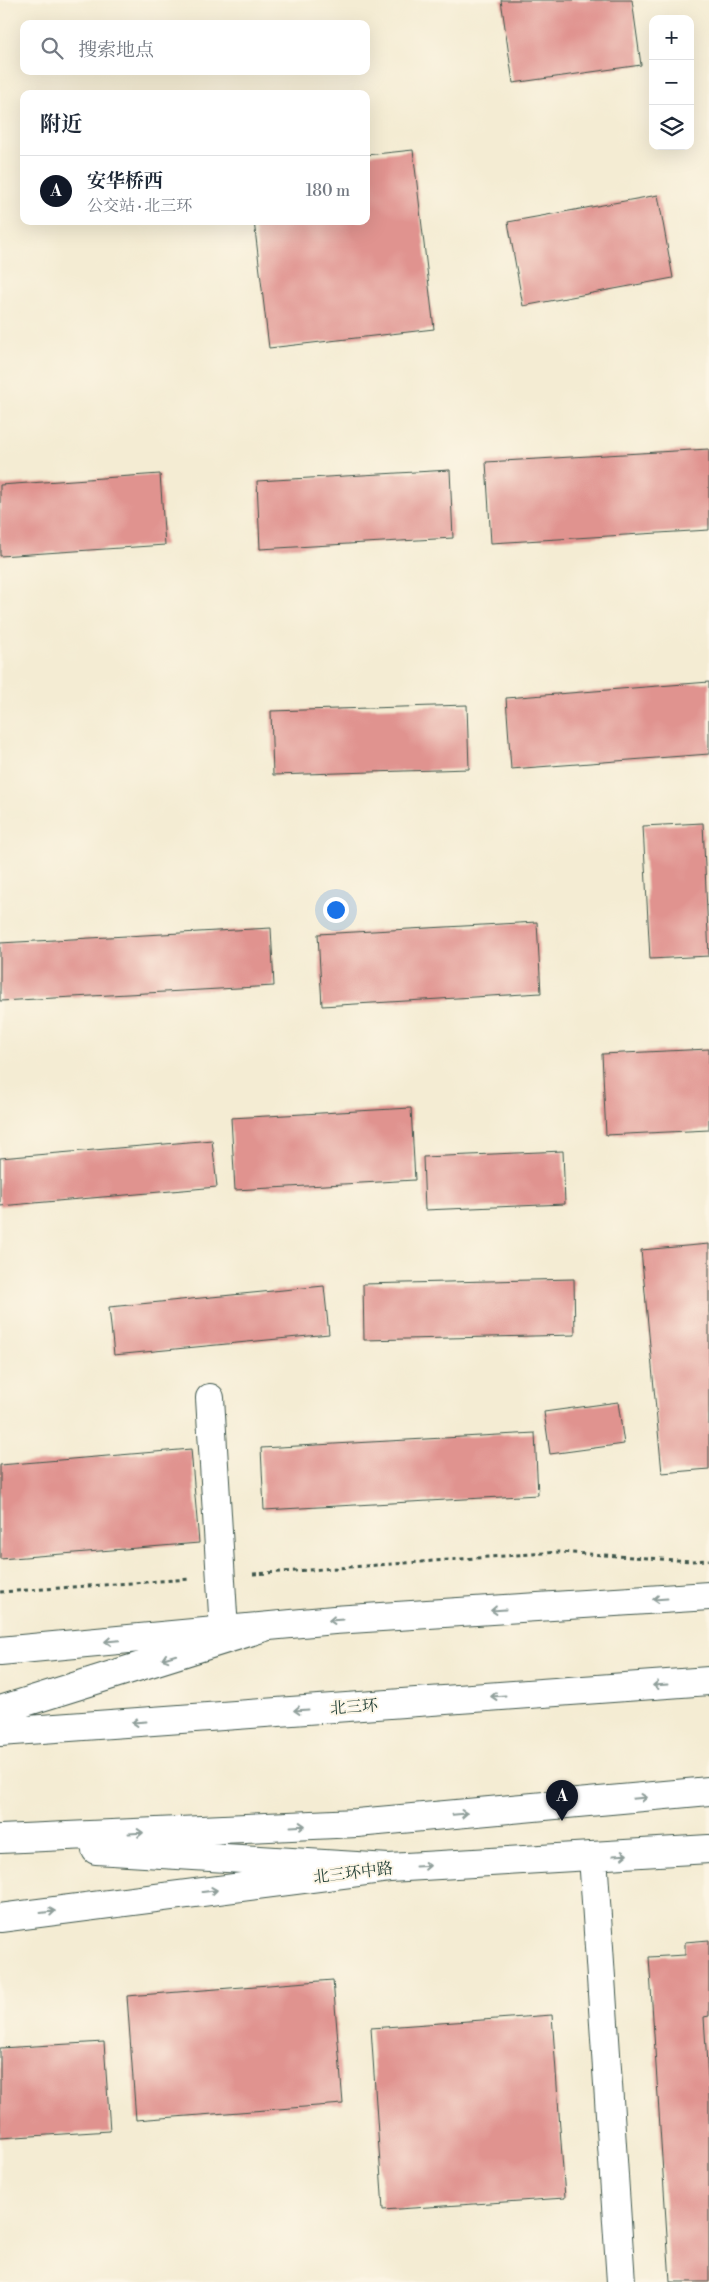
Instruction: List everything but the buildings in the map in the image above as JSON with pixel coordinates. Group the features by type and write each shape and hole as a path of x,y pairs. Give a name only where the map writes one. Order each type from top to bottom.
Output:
{"main road":[{"path":"210,1398 224,1631"},
{"path":"0,1651 334,1620 709,1596"},
{"path":"0,1710 265,1627"},
{"name":"北三环","path":"0,1732 709,1681"},
{"path":"0,1839 356,1823 709,1792"},
{"path":"0,1844 389,1868"},
{"name":"北三环中路","path":"0,1918 389,1868 709,1850"},
{"path":"593,1856 621,2282"}],"path":[{"path":"0,1592 558,1552 691,1561 709,1560"}],"place":[{"name":"安华桥西","path":"562,1821"}]}
